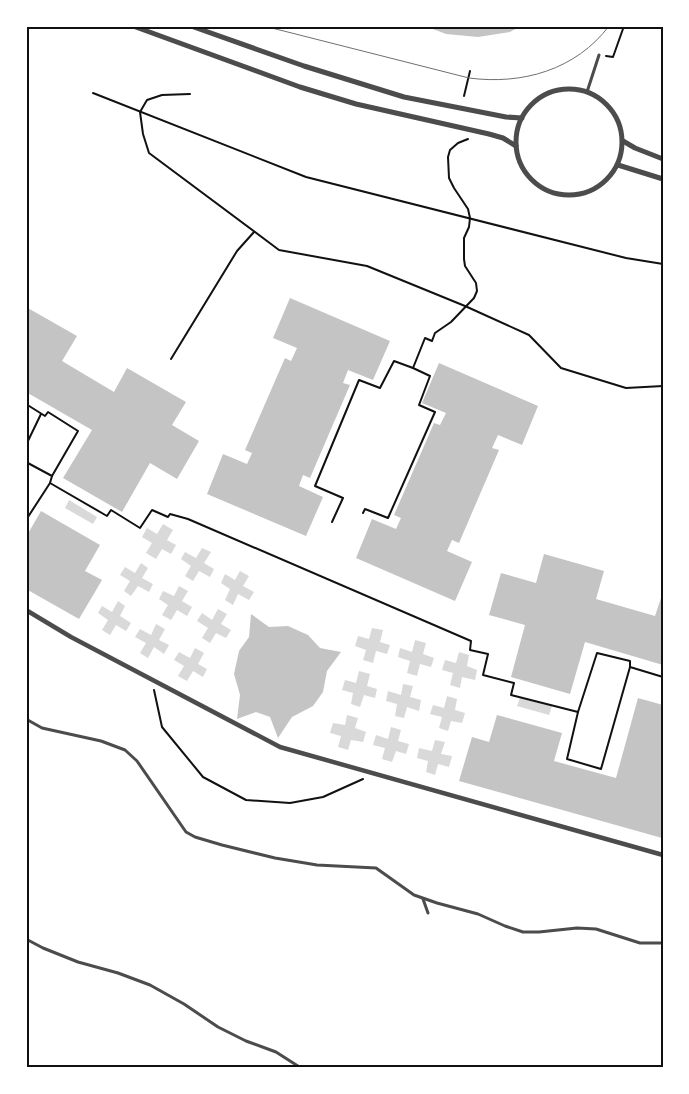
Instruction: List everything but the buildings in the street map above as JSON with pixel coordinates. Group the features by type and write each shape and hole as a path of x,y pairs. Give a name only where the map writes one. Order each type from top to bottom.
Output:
{"street":[{"path":"133,26 309,90 365,106 503,138 516,146"},
{"path":"191,26 304,66 404,97 506,117 522,118"},
{"path":"565,89 587,92 601,99 615,114 623,140 618,165 610,177 600,186 593,189 577,195 551,192 529,178 518,159 516,146 518,128 522,118 534,102 550,93 565,89"},
{"path":"623,140 635,148 663,160"},
{"path":"618,165 663,179"},
{"path":"26,610 71,637 280,747 663,855"}],"lane":[{"path":"587,92 599,55"},
{"path":"26,718 42,728 101,741 125,750 138,761 186,832 195,837 239,850 317,865 376,868 414,895 478,914 522,932 577,928 596,929 640,943 663,942"},
{"path":"422,898 428,913"},
{"path":"26,939 78,962 118,973 150,985 184,1004 218,1027 246,1041 276,1052 301,1068"}],"path":[{"path":"599,55 613,57 624,26"},
{"path":"464,96 470,72"},
{"path":"93,93 306,177 626,258 663,264"},
{"path":"190,94 162,95 148,100 140,112 148,153 280,250 367,266 465,306 529,334 561,368 626,388 663,386"},
{"path":"413,368 426,338 432,342 435,333 451,322 474,298 477,291 476,283 465,266 464,258 464,238 469,227 470,218 468,208 449,178 448,157 450,150 458,143 468,139 471,130"},
{"path":"171,359 237,251 254,232"},
{"path":"332,522 344,498 315,486 359,380 380,388 394,361 430,376 419,404 435,412 388,518 365,509 362,513"},
{"path":"26,404 45,416 48,412 78,431 52,476 50,483 26,520"},
{"path":"26,445 42,414"},
{"path":"26,462 52,476"},
{"path":"50,483 107,516 111,510 140,528 152,510 168,517 170,514 188,519 471,641 470,650 488,654 483,676 514,683 512,695 578,712"},
{"path":"597,653 630,661 630,667 601,769 567,759 578,712 597,653"},
{"path":"630,667 663,677"},
{"path":"152,680 162,728 204,777 246,800 290,803 323,797 374,774"}],"shaded area":[{"path":"69,500 97,517 93,524 65,508"},
{"path":"163,524 173,530 167,540 176,545 171,554 162,549 156,559 146,553 152,543 142,537 147,528 157,534"},
{"path":"202,548 211,552 204,563 214,569 210,577 199,571 193,581 185,576 191,566 181,559 185,552 196,558"},
{"path":"141,563 148,568 142,578 153,584 149,592 138,586 131,596 124,591 130,581 120,575 125,567 135,573"},
{"path":"240,571 249,576 243,586 254,592 249,600 238,594 233,605 225,600 230,589 221,583 225,574 235,580"},
{"path":"179,586 188,591 182,601 192,607 187,616 177,610 171,620 162,615 168,605 159,599 163,591 174,596"},
{"path":"118,601 125,606 120,616 131,623 126,631 116,625 110,635 102,630 108,620 98,613 102,606 112,612"},
{"path":"218,609 227,614 221,624 231,630 226,638 216,633 210,643 202,638 208,628 197,621 202,613 212,620"},
{"path":"156,624 165,629 159,640 169,645 164,654 154,647 148,658 140,653 146,643 135,637 140,629 151,635"},
{"path":"372,628 383,630 380,642 390,645 387,654 376,651 373,663 363,660 366,650 355,646 358,636 369,639"},
{"path":"415,640 426,643 423,654 434,658 431,667 420,664 417,676 407,673 410,661 398,657 400,648 412,652"},
{"path":"195,648 204,653 198,664 207,669 203,677 193,671 187,681 178,676 184,666 174,660 179,652 190,658"},
{"path":"459,652 469,655 467,666 477,670 475,680 462,677 460,688 450,685 453,673 442,670 445,660 456,663"},
{"path":"359,671 370,674 367,686 377,689 375,698 364,695 360,707 351,704 353,693 342,690 345,680 356,683"},
{"path":"403,684 413,686 410,697 421,700 419,711 407,707 404,718 395,716 397,704 386,701 388,691 401,695"},
{"path":"447,696 457,699 455,710 465,713 462,723 451,721 448,731 439,728 442,717 430,714 433,705 444,708"},
{"path":"520,698 552,706 549,715 517,706"},
{"path":"347,715 358,718 355,728 366,732 363,742 351,740 348,750 338,747 341,736 330,733 333,723 345,725"},
{"path":"391,727 401,730 398,741 409,744 406,754 396,751 392,762 382,759 385,748 373,745 376,735 388,739"},
{"path":"435,740 445,742 441,754 452,756 449,767 438,764 435,775 426,772 428,761 417,758 419,748 432,751"}],"tram line":[{"path":"264,26 469,78 489,80 528,76 564,64 581,54 609,26"}]}
